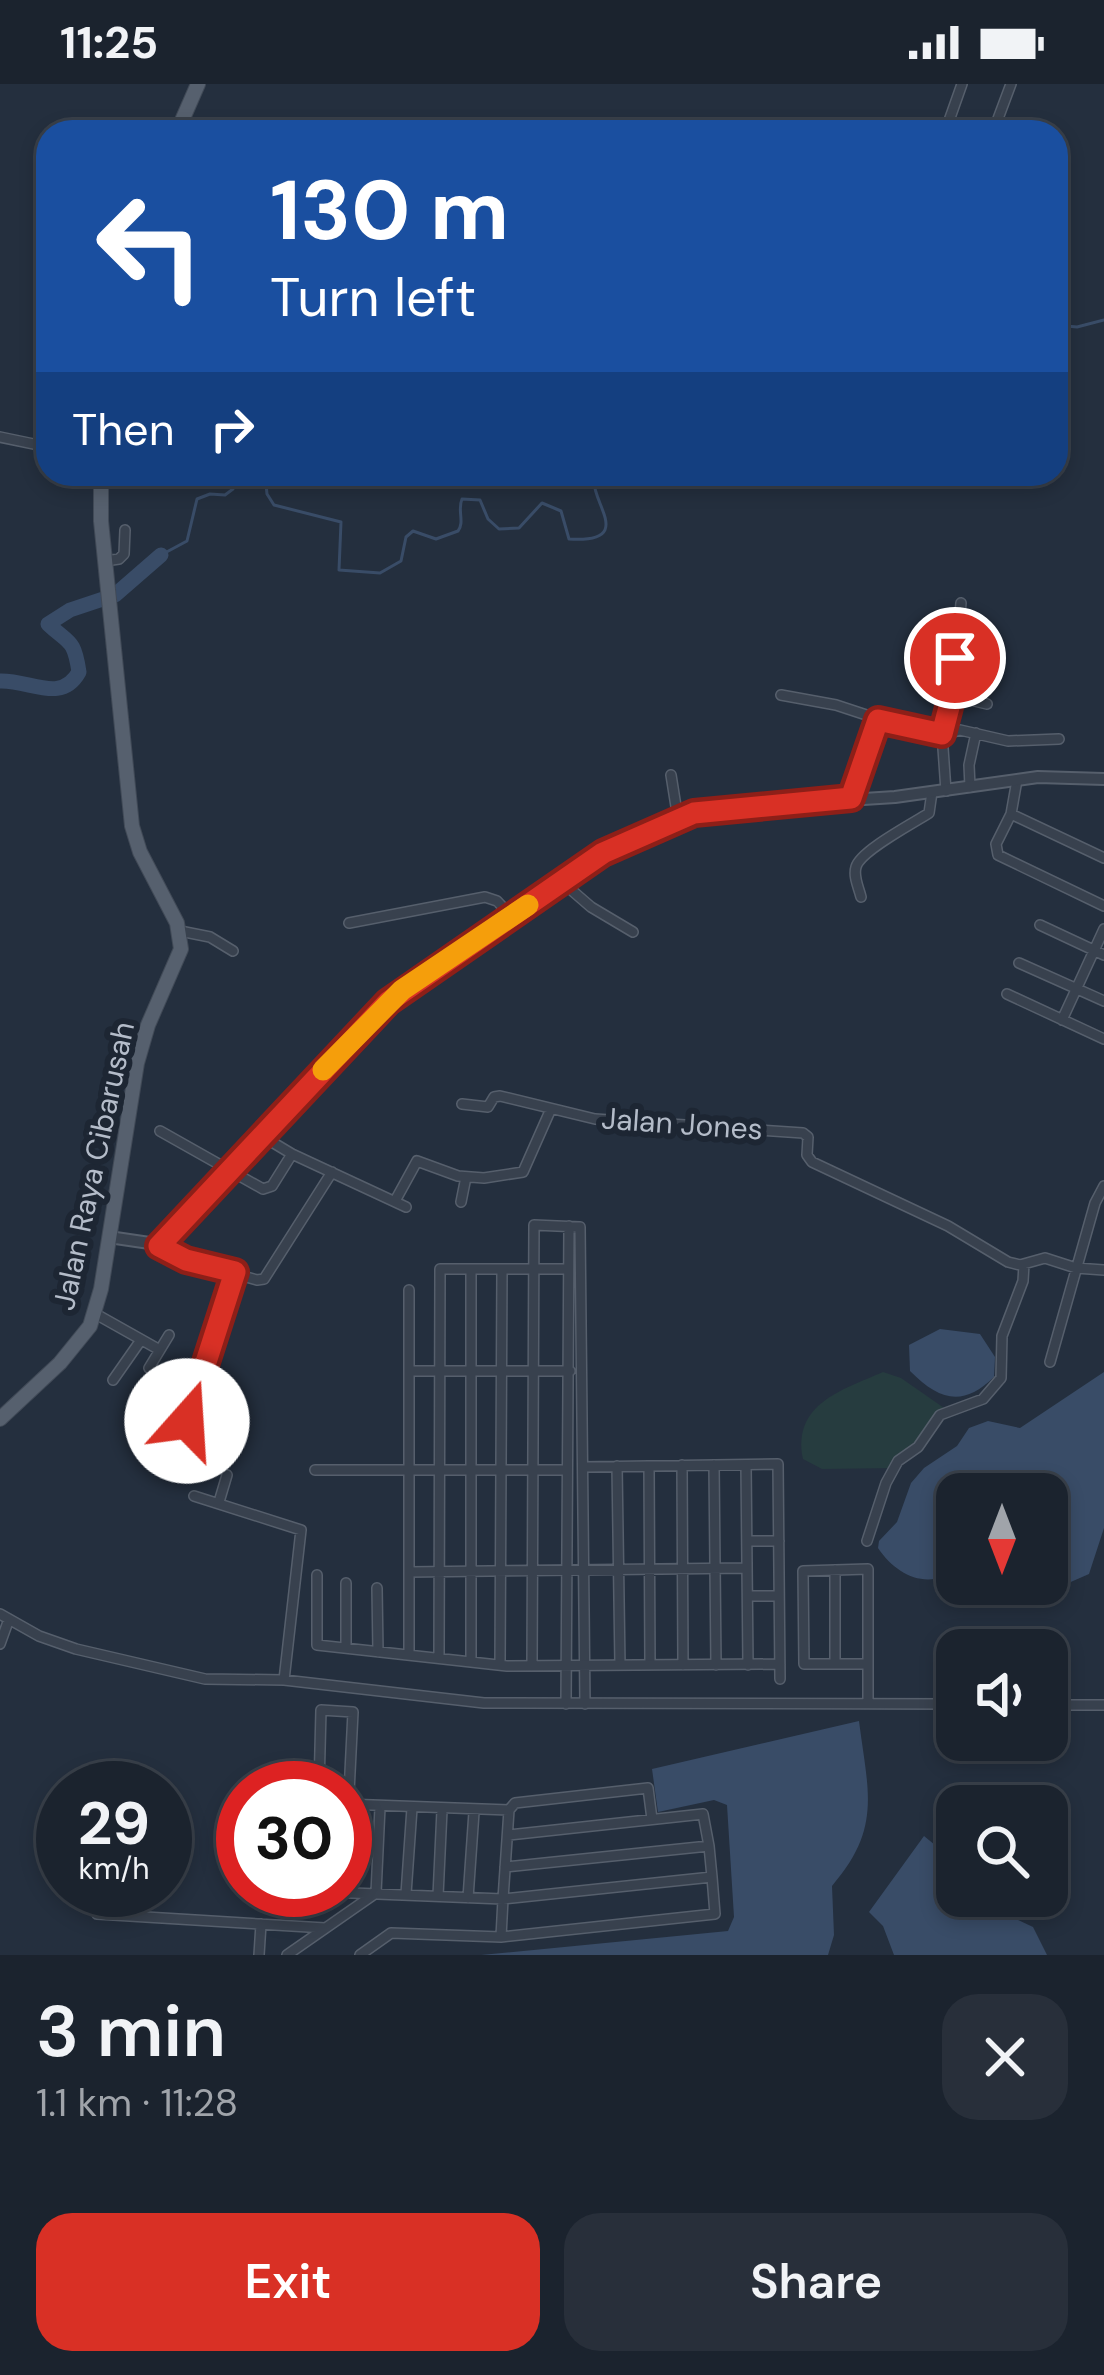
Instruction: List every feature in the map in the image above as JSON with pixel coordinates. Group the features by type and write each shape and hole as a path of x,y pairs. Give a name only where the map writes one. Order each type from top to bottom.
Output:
{"main road":[{"path":"186,120 198,84"},
{"path":"101,486 134,833 180,931"},
{"name":"Jalan Raya Cibarusah","path":"0,1419 75,1347 94,1313 137,1063 178,958 180,931"}],"street":[{"path":"949,120 962,84"},
{"path":"992,84 1010,87 998,120"},
{"path":"0,437 36,444"},
{"path":"105,560 124,554 125,530"},
{"path":"861,897 855,877 861,858 869,848 929,813 939,792 942,734 951,700 961,603"},
{"path":"781,695 942,734 960,730 1008,741 1059,739"},
{"path":"951,700 988,704"},
{"path":"851,798 878,720"},
{"path":"970,787 976,733"},
{"path":"671,775 678,819"},
{"path":"159,1246 388,1002 617,845 678,819 722,808 939,792 1017,780 1104,778"},
{"path":"1017,780 1011,814 996,844 998,856 1104,906"},
{"path":"1011,814 1104,858"},
{"path":"561,881 591,907 633,932"},
{"path":"349,922 484,897 497,901 511,916"},
{"path":"1040,925 1099,952"},
{"path":"1062,1020 1099,952 1104,929"},
{"path":"180,931 210,937 233,951"},
{"path":"1018,963 1104,1001"},
{"path":"1006,994 1104,1040"},
{"name":"Jalan Jones","path":"462,1103 488,1108 500,1096 550,1111 644,1124 803,1132 812,1162 948,1226 994,1257 1024,1264 1040,1258 1104,1270"},
{"path":"395,1201 417,1161 466,1177 523,1172 550,1111"},
{"path":"160,1131 268,1189 292,1154"},
{"path":"262,1136 406,1207"},
{"path":"110,1237 159,1246 186,1260 257,1280 267,1277 332,1172"},
{"path":"461,1202 466,1177"},
{"path":"1050,1362 1095,1203 1104,1186"},
{"path":"532,1666 534,1225 580,1227 585,1704"},
{"path":"566,1704 568,1226"},
{"path":"867,1541 898,1461 918,1447 940,1415 983,1399 1001,1378 1002,1336 1023,1281 1024,1264"},
{"path":"439,1658 440,1269 568,1270"},
{"path":"471,1269 471,1662"},
{"path":"500,1665 502,1269"},
{"path":"187,1421 235,1272"},
{"path":"409,1290 409,1655"},
{"path":"94,1313 158,1349"},
{"path":"169,1335 149,1368 197,1392"},
{"path":"113,1380 141,1340"},
{"path":"409,1371 581,1371"},
{"path":"583,1466 778,1464 780,1678"},
{"path":"714,1465 716,1665"},
{"path":"746,1465 748,1665"},
{"path":"617,1466 620,1665"},
{"path":"649,1466 650,1665"},
{"path":"682,1466 682,1665"},
{"path":"315,1471 567,1471"},
{"path":"219,1502 226,1475"},
{"path":"194,1496 301,1530 284,1680"},
{"path":"747,1541 779,1541"},
{"path":"409,1572 747,1568"},
{"path":"868,1664 804,1664 803,1571 868,1569 868,1664 868,1704"},
{"path":"835,1570 835,1664"},
{"path":"317,1575 317,1645 500,1665 780,1664"},
{"path":"346,1583 346,1648"},
{"path":"377,1588 378,1652"},
{"path":"748,1596 779,1596"},
{"path":"0,1644 5,1616 76,1649 189,1676 284,1680 484,1703 936,1705"},
{"path":"1068,1705 1104,1705"},
{"path":"320,1761 321,1710 353,1712 350,1761"},
{"path":"501,1937 509,1810 514,1803 648,1788 652,1819"},
{"path":"372,1807 509,1810"},
{"path":"376,1893 380,1808"},
{"path":"406,1894 412,1808"},
{"path":"438,1896 442,1810"},
{"path":"468,1898 474,1812"},
{"path":"360,1955 391,1933 501,1937 715,1914 704,1814 509,1835"},
{"path":"505,1867 709,1846"},
{"path":"372,1893 503,1899 712,1877"},
{"path":"287,1955 376,1893"},
{"path":"147,1917 325,1928"},
{"path":"260,1955 261,1924"}],"green space":[{"path":"883,1372 901,1378 947,1410 934,1433 897,1468 822,1469 803,1459 805,1425 813,1412 837,1393"}],"water":[{"path":"940,1329 980,1334 995,1357 994,1377 962,1396 942,1394 921,1381 910,1371 909,1345"},
{"path":"1104,1372 1104,1528 1089,1574 1068,1583 1068,1473 936,1473 936,1579 913,1577 894,1566 878,1548 879,1541 897,1522 911,1483 924,1468 957,1446 969,1428 988,1421 1020,1428"},
{"path":"859,1721 868,1808 859,1846 832,1886 834,1935 828,1955 481,1955 728,1931 734,1917 727,1805 714,1800 658,1812 652,1769"},
{"path":"924,1836 936,1846 936,1917 1012,1917 1033,1927 1047,1955 894,1955 883,1926 869,1912"}],"waterway":[{"path":"1068,326 1104,320"},
{"path":"161,555 187,541 197,499 225,495 233,486"},
{"path":"266,486 274,505 341,522 339,570 380,573 401,561 406,537 413,531 436,539 458,531 462,499 480,500 488,519 499,529 519,528 542,503 561,511 569,539 601,535 606,520 595,486"},
{"path":"0,681 54,689 72,682 79,672 75,653 48,624 70,610 115,595 161,555"}],"slow traffic":[{"path":"323,1070 402,990 528,905"}],"route":[{"path":"187,1421 235,1272 186,1260 159,1246 388,1002 631,838 694,813 851,798 878,720 942,734 953,692 955,658"}]}
